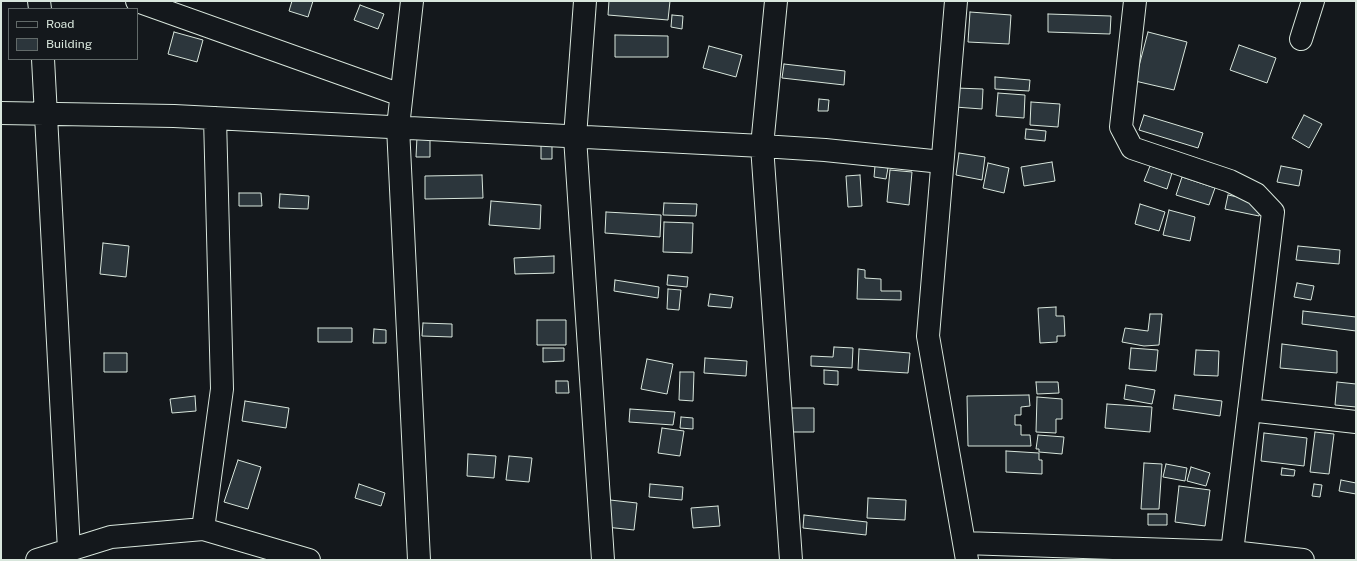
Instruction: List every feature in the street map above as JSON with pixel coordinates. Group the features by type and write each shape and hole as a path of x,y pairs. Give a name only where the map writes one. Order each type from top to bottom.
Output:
{"street":[{"path":"137,1 402,95"},
{"path":"412,1 398,127 420,560"},
{"path":"585,1 575,136 603,560"},
{"path":"776,1 762,146 791,560"},
{"path":"956,1 928,336 965,552 1232,552 1303,560"},
{"path":"1135,1 1121,127 1132,148 1230,181 1256,194 1273,212 1232,552"},
{"path":"1301,39 1313,1"},
{"path":"43,60 70,550"},
{"path":"1,113 174,116 575,136 825,150 942,162"},
{"path":"203,529 222,389 215,118"},
{"path":"1249,410 1356,422"},
{"path":"37,560 111,537 203,529 296,558"}],"building":[{"path":"292,1 313,1 308,17 289,11"},
{"path":"609,1 670,1 668,20 608,15"},
{"path":"360,5 384,14 378,29 354,20"},
{"path":"970,12 1011,15 1009,44 968,42"},
{"path":"1048,14 1111,16 1110,34 1048,32"},
{"path":"672,15 683,16 682,29 671,27"},
{"path":"174,32 203,40 197,62 168,54"},
{"path":"1148,32 1187,42 1174,90 1135,81"},
{"path":"615,35 668,36 668,57 615,57"},
{"path":"1239,45 1276,58 1267,83 1230,70"},
{"path":"709,46 742,55 736,77 703,68"},
{"path":"784,64 845,71 844,85 782,78"},
{"path":"995,77 1030,80 1029,91 995,89"},
{"path":"956,88 983,89 982,109 955,107"},
{"path":"998,93 1025,95 1024,118 996,116"},
{"path":"819,99 829,100 828,111 818,111"},
{"path":"1031,102 1060,104 1058,127 1030,125"},
{"path":"1144,115 1203,133 1198,148 1139,130"},
{"path":"1304,115 1322,124 1309,148 1292,138"},
{"path":"1026,129 1046,131 1045,141 1025,139"},
{"path":"417,137 430,138 430,157 416,157"},
{"path":"552,141 552,159 541,159 541,142"},
{"path":"959,153 985,157 982,180 956,175"},
{"path":"1052,162 1055,181 1024,186 1021,167"},
{"path":"988,163 1009,168 1004,193 983,188"},
{"path":"875,166 888,168 886,179 874,177"},
{"path":"1150,166 1172,173 1167,189 1144,181"},
{"path":"1281,166 1302,170 1299,186 1277,182"},
{"path":"890,170 912,172 909,205 887,202"},
{"path":"482,175 483,198 425,199 425,176"},
{"path":"860,175 862,206 848,207 846,176"},
{"path":"1182,177 1215,188 1209,205 1176,195"},
{"path":"239,193 261,193 262,206 239,206"},
{"path":"280,194 309,196 308,209 279,208"},
{"path":"1228,195 1262,202 1259,216 1225,209"},
{"path":"491,201 541,205 540,229 489,225"},
{"path":"664,203 697,204 696,216 663,215"},
{"path":"1140,204 1165,212 1159,231 1135,224"},
{"path":"1169,210 1195,217 1190,241 1163,235"},
{"path":"606,212 661,215 660,237 605,233"},
{"path":"664,222 693,223 692,253 663,252"},
{"path":"103,243 129,246 126,277 100,274"},
{"path":"1298,246 1340,250 1339,264 1296,260"},
{"path":"554,256 554,273 515,274 514,258"},
{"path":"858,269 865,270 865,278 881,279 881,291 901,291 901,300 857,299"},
{"path":"668,275 688,277 687,287 667,285"},
{"path":"615,280 659,287 658,298 614,291"},
{"path":"1297,283 1314,286 1311,300 1294,297"},
{"path":"668,289 681,290 679,310 667,309"},
{"path":"710,294 733,297 731,308 708,306"},
{"path":"1056,307 1056,316 1064,316 1065,336 1057,336 1057,342 1040,343 1038,308"},
{"path":"1303,311 1356,317 1356,331 1302,324"},
{"path":"1150,314 1162,314 1159,345 1144,346 1122,342 1125,328 1148,331"},
{"path":"537,320 566,320 566,345 537,345"},
{"path":"423,323 452,324 452,337 422,336"},
{"path":"318,328 352,328 352,342 318,342"},
{"path":"374,329 386,330 386,343 373,343"},
{"path":"1282,344 1337,351 1337,373 1280,368"},
{"path":"834,347 853,348 852,368 811,366 811,356 833,357"},
{"path":"543,348 564,348 564,361 543,362"},
{"path":"1131,348 1158,350 1156,371 1129,369"},
{"path":"859,349 910,353 908,373 858,370"},
{"path":"1196,350 1219,351 1218,376 1194,375"},
{"path":"104,353 127,353 127,372 104,372"},
{"path":"705,358 747,361 746,376 704,373"},
{"path":"647,359 673,364 667,394 641,389"},
{"path":"824,370 838,371 838,385 824,384"},
{"path":"680,372 694,372 693,401 679,400"},
{"path":"556,381 568,381 569,393 556,393"},
{"path":"1036,382 1058,382 1059,393 1037,394"},
{"path":"1337,382 1356,384 1356,407 1335,405"},
{"path":"1126,385 1155,390 1152,404 1124,399"},
{"path":"1029,395 1030,406 1021,407 1021,415 1015,415 1015,425 1021,425 1021,435 1030,435 1031,446 968,446 967,396"},
{"path":"1175,395 1222,401 1220,416 1173,409"},
{"path":"195,396 196,411 172,413 170,399"},
{"path":"1037,397 1062,399 1062,419 1056,419 1056,433 1036,432"},
{"path":"245,401 289,408 286,428 242,421"},
{"path":"1107,404 1152,407 1150,432 1105,428"},
{"path":"790,408 814,408 814,432 790,432"},
{"path":"630,409 675,412 673,425 629,422"},
{"path":"681,417 693,418 693,429 680,428"},
{"path":"662,428 684,431 680,456 658,453"},
{"path":"1315,432 1334,434 1329,474 1310,472"},
{"path":"1264,433 1307,438 1304,466 1261,461"},
{"path":"1038,435 1064,437 1062,454 1039,452 1039,449 1036,449"},
{"path":"1006,451 1039,453 1039,460 1042,460 1042,474 1006,472"},
{"path":"468,454 496,456 494,478 467,476"},
{"path":"509,456 532,458 529,482 506,480"},
{"path":"238,460 261,467 248,509 224,502"},
{"path":"1144,463 1162,464 1159,509 1141,509"},
{"path":"1166,464 1187,468 1185,481 1163,477"},
{"path":"1191,467 1210,473 1206,486 1187,481"},
{"path":"1282,468 1295,470 1294,476 1281,475"},
{"path":"1341,480 1356,483 1356,494 1339,491"},
{"path":"359,484 385,493 381,506 355,498"},
{"path":"650,484 683,487 682,500 649,497"},
{"path":"1314,484 1322,485 1320,497 1312,496"},
{"path":"1179,486 1210,490 1205,526 1175,522"},
{"path":"868,498 906,500 905,520 867,518"},
{"path":"610,500 637,503 634,530 606,527"},
{"path":"718,506 720,526 693,528 691,508"},
{"path":"1148,514 1167,514 1167,525 1148,525"},
{"path":"804,515 867,522 866,535 803,528"}]}
